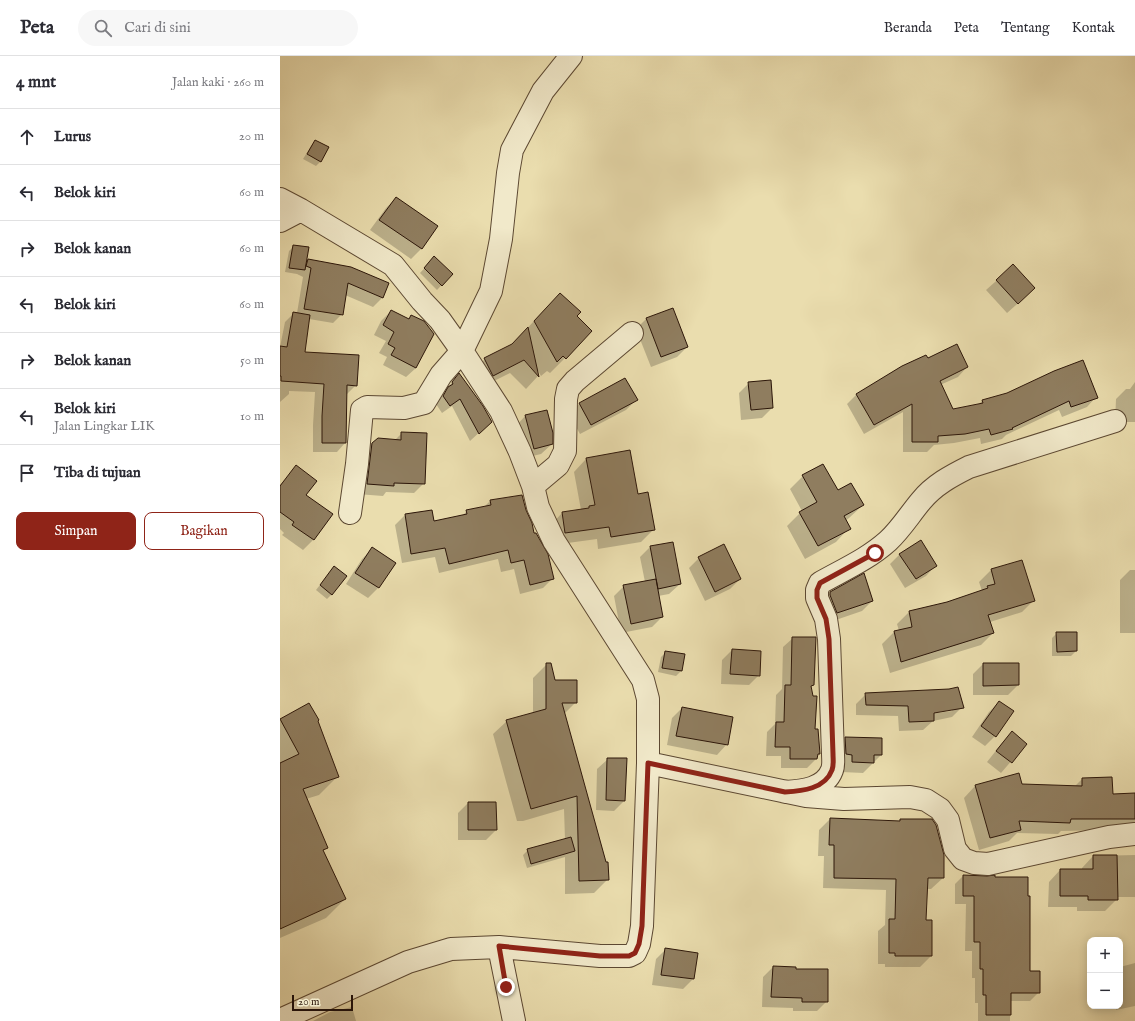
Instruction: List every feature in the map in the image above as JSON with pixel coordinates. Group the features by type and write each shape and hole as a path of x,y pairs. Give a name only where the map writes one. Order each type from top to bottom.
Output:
{"street":[{"path":"350,513 357,464 362,410 367,408 404,408 424,403 442,375 462,351 491,291 501,239 512,150 543,91 571,56"},
{"path":"280,199 393,265 422,301 440,320 501,411 520,452 533,486 538,507 554,541 643,680 648,698 648,763 642,926 639,944 635,953 629,956 600,956 499,946 451,949 408,962 280,1020"},
{"path":"280,221 301,210"},
{"path":"533,486 558,465 565,451 566,399 568,389 575,381 632,333"},
{"path":"785,792 802,791 815,787 826,780 832,770 833,754 829,639 826,619 817,598 817,590 820,583 875,553 902,528 921,501 933,489 948,478 969,467 1115,421"},
{"path":"648,763 785,792 825,798 910,797 926,800 940,809 948,820 955,849 963,859 974,863 988,864 1109,837 1135,834"},
{"path":"499,946 514,1021"}],"building":[{"path":"315,140 329,147 321,162 307,154"},
{"path":"396,197 438,226 422,249 379,220"},
{"path":"293,245 309,247 305,270 289,268"},
{"path":"434,256 453,274 442,286 424,268"},
{"path":"308,259 351,267 389,283 383,298 348,283 343,315 304,309 311,268 306,266"},
{"path":"1013,264 1035,288 1018,304 996,280"},
{"path":"560,293 581,312 577,316 592,331 566,359 563,356 557,362 534,321"},
{"path":"673,308 688,347 661,357 646,318"},
{"path":"391,310 409,319 411,315 424,321 434,334 416,368 391,355 395,348 388,344 394,332 383,325"},
{"path":"293,312 310,315 305,352 359,355 357,386 347,385 346,443 322,443 324,384 281,381 280,346 287,347"},
{"path":"528,327 539,377 524,360 493,376 484,358 512,344"},
{"path":"957,344 968,367 940,381 953,409 983,403 982,400 1007,393 1054,371 1083,360 1098,398 1071,407 1069,401 1012,428 1013,429 991,435 989,429 965,434 938,436 938,442 912,442 912,404 874,425 856,394 902,366 926,355 928,358"},
{"path":"459,373 483,406 492,422 479,434 460,399 450,406 443,396 448,387 453,384 452,382"},
{"path":"625,378 638,400 591,425 579,403"},
{"path":"771,380 773,408 751,410 748,382"},
{"path":"547,410 553,433 553,444 534,449 525,415"},
{"path":"401,432 427,433 425,484 394,483 394,486 367,484 372,443 378,438 401,440"},
{"path":"630,450 638,494 648,492 655,530 611,537 609,527 565,533 562,512 589,508 589,506 595,505 586,458"},
{"path":"823,464 838,490 851,483 864,505 844,516 851,529 818,546 799,512 817,502 802,475"},
{"path":"296,465 317,481 306,495 333,514 314,540 292,525 294,522 280,512 280,486"},
{"path":"522,495 534,533 536,533 548,554 554,579 530,585 524,560 511,563 508,550 449,564 445,548 411,554 405,514 432,510 434,521 467,514 466,510 491,505 490,500"},
{"path":"921,540 937,566 916,579 899,554"},
{"path":"673,542 681,584 658,589 650,546"},
{"path":"724,544 741,579 715,592 698,557"},
{"path":"372,547 396,563 379,588 355,573"},
{"path":"1022,560 1035,601 988,615 994,633 901,662 894,631 912,627 909,611 947,602 988,588 987,586 995,584 991,569"},
{"path":"334,566 347,576 332,595 320,585"},
{"path":"864,573 873,601 837,613 830,592"},
{"path":"656,579 663,617 631,624 623,585"},
{"path":"1056,632 1077,632 1077,651 1057,652"},
{"path":"792,637 816,637 814,685 811,686 813,696 817,696 815,729 818,729 820,754 818,754 817,759 790,759 790,747 775,747 776,722 784,722 785,685 791,685"},
{"path":"732,649 761,651 760,676 730,674"},
{"path":"665,651 685,654 682,671 662,668"},
{"path":"546,663 551,663 555,680 577,680 577,703 562,703 606,862 608,862 609,880 579,881 577,796 531,809 506,720 546,709"},
{"path":"983,663 1019,663 1019,685 983,686"},
{"path":"958,687 964,708 934,713 934,721 909,722 908,706 866,705 865,693 949,689"},
{"path":"999,701 1014,711 996,737 981,726"},
{"path":"309,703 319,720 318,721 339,777 303,789 328,848 323,850 346,899 280,929 280,763 299,754 280,719"},
{"path":"682,707 733,717 728,745 676,736"},
{"path":"1012,731 1027,744 1012,763 996,751"},
{"path":"845,737 882,738 882,755 874,755 874,763 852,762 852,755 846,754"},
{"path":"607,758 627,758 625,801 606,800"},
{"path":"1019,773 1022,784 1082,786 1082,778 1112,777 1113,794 1135,793 1135,819 1071,819 1070,823 1019,821 1021,830 990,838 975,785"},
{"path":"468,802 496,802 497,830 468,830"},
{"path":"830,818 900,821 900,819 932,819 936,825 944,855 944,878 928,878 926,920 932,920 932,956 895,956 895,953 889,953 889,919 895,919 896,879 834,878 834,845 829,845"},
{"path":"571,837 575,851 531,864 527,849"},
{"path":"1093,855 1117,855 1118,900 1088,900 1088,896 1060,896 1060,869 1093,869"},
{"path":"963,875 1028,877 1028,896 1030,896 1030,971 1040,971 1040,993 1011,993 1011,1015 986,1015 986,995 983,995 983,969 980,969 980,942 974,942 974,896 963,896"},
{"path":"665,948 698,953 694,979 661,975"},
{"path":"773,966 796,967 796,969 828,969 828,1002 802,1002 802,998 771,997"}],"route":[{"path":"506,987 499,946 600,956 629,956 635,953 639,944 642,926 648,763 785,792 802,791 815,787 826,780 832,770 833,754 829,639 826,619 817,598 817,590 820,583 875,553"}]}
